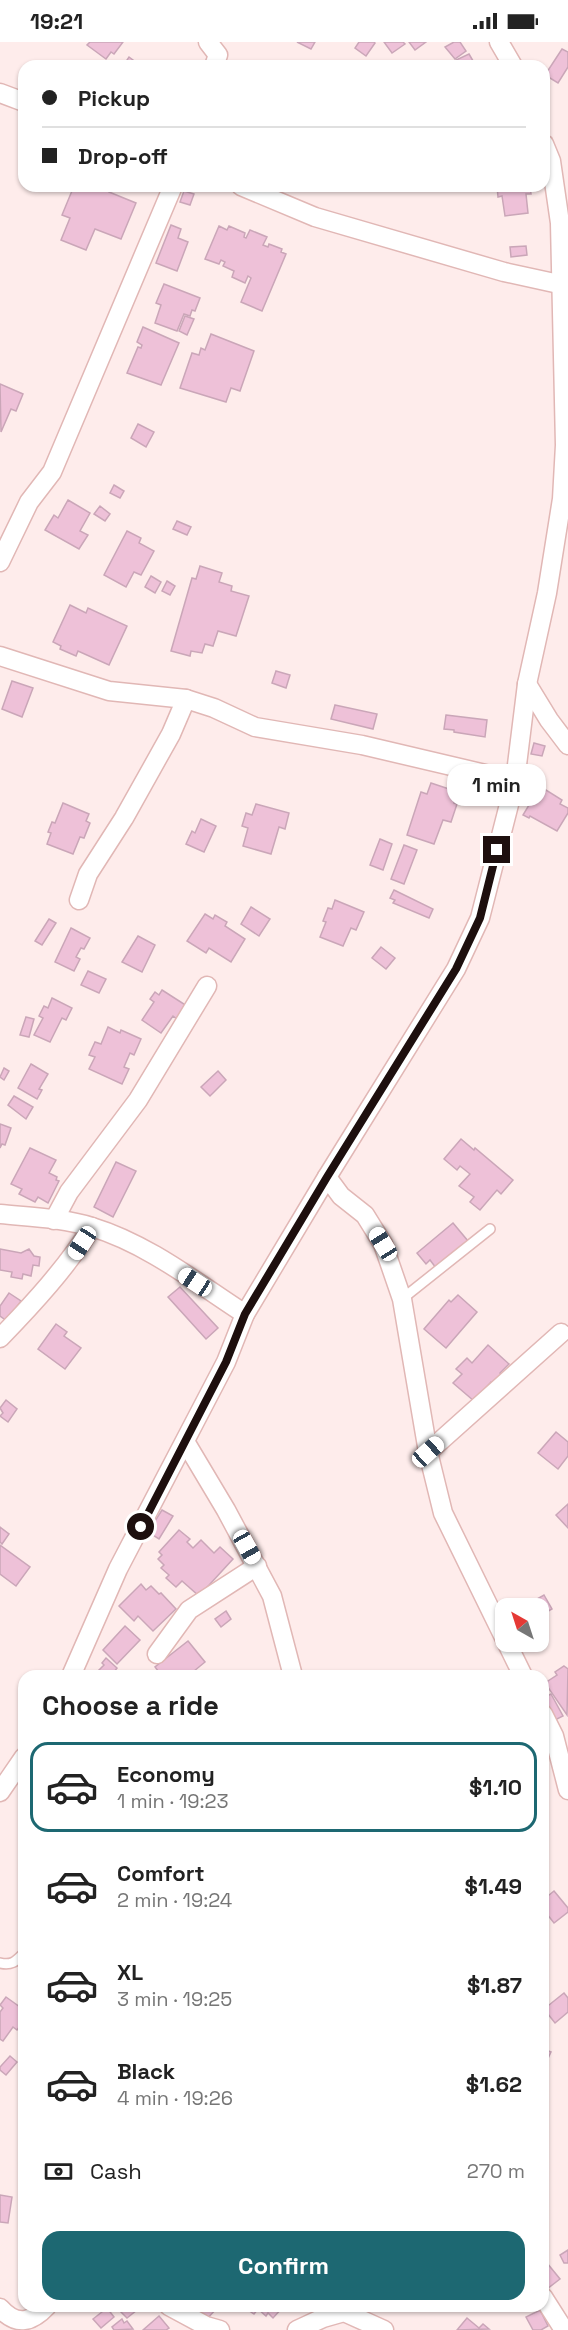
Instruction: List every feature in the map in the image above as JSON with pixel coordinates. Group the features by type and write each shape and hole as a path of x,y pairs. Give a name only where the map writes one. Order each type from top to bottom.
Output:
{"street":[{"path":"208,42 218,55 216,60"},
{"path":"500,42 510,60"},
{"path":"0,93 18,100"},
{"path":"74,1670 118,1569 186,1443 226,1362 245,1314 456,969 480,918 515,782 527,684 547,593 562,499 565,445 565,285 560,223 550,159"},
{"path":"0,562 29,502 52,472 170,192"},
{"path":"255,192 315,217 504,272 565,285"},
{"path":"0,656 109,691 186,699 214,708 255,727 362,745 515,782"},
{"path":"527,684 549,720 568,745"},
{"path":"79,900 88,874 124,818 171,734 186,699"},
{"path":"54,1220 69,1192 138,1100 207,987"},
{"path":"327,1177 341,1196 365,1215 383,1244 402,1299 428,1452 443,1513 520,1670"},
{"path":"0,1214 92,1227 144,1249 245,1314"},
{"path":"0,1338 32,1306 72,1258 92,1227"},
{"path":"428,1452 561,1332"},
{"path":"186,1443 272,1596 291,1670"},
{"path":"157,1654 189,1610 257,1566"},
{"path":"549,1725 555,1736 568,1790"},
{"path":"0,1792 18,1766"},
{"path":"549,2306 564,2330"},
{"path":"0,2308 15,2319 25,2321 36,2317 41,2312"},
{"path":"180,2312 206,2326 220,2330"},
{"path":"297,2330 336,2312"},
{"path":"348,2312 384,2330"}],"lane":[{"path":"402,1299 490,1229"},
{"path":"0,1963 8,1965 18,1959"}],"building":[{"path":"90,42 123,42 114,54 111,52 106,59 87,45"},
{"path":"297,42 315,42 311,49"},
{"path":"359,42 375,43 366,56 355,48"},
{"path":"384,42 403,42 405,44 392,53"},
{"path":"409,42 426,42 415,50"},
{"path":"454,42 460,42 466,51 455,59 445,47"},
{"path":"562,49 568,52 568,67 558,83 550,78 550,67"},
{"path":"469,54 472,60 456,60"},
{"path":"72,192 109,192 136,203 121,239 95,229 86,250 61,240 70,218 62,215"},
{"path":"184,192 194,194 190,205 180,202"},
{"path":"498,192 531,192 531,194 526,194 528,213 505,216 502,196 498,197"},
{"path":"171,225 181,229 178,238 188,242 177,271 156,263"},
{"path":"219,226 227,230 229,226 245,233 246,238 250,230 267,237 263,245 268,247 269,244 282,249 281,252 286,254 262,311 241,302 251,278 248,276 245,283 232,277 234,271 223,266 225,262 221,260 219,264 205,259"},
{"path":"526,246 527,255 511,257 510,247"},
{"path":"164,284 200,298 195,311 192,310 190,316 184,314 177,331 155,323 161,305 156,303"},
{"path":"185,316 194,319 187,335 179,331"},
{"path":"143,327 179,343 161,385 127,373 138,347 141,348 142,345 137,342"},
{"path":"211,334 254,351 240,391 231,388 226,402 180,388 192,353 199,355 201,348 205,350"},
{"path":"0,384 23,394 16,411 11,409 1,432"},
{"path":"138,424 154,432 146,447 131,438"},
{"path":"114,485 124,491 120,498 110,493"},
{"path":"68,500 90,513 80,531 88,535 79,549 45,530 54,515 58,518"},
{"path":"100,506 110,514 105,521 94,514"},
{"path":"177,521 191,527 187,535 173,529"},
{"path":"127,531 141,538 139,543 154,551 141,575 134,572 126,587 104,575"},
{"path":"200,566 222,573 219,582 232,586 231,591 249,596 236,636 218,631 213,646 205,644 202,653 191,651 190,656 171,651 192,578 196,579"},
{"path":"151,576 161,582 155,593 145,587"},
{"path":"167,581 175,586 170,595 162,591"},
{"path":"70,605 86,613 88,608 127,626 109,665 78,651 76,656 60,649 61,646 53,642"},
{"path":"276,671 290,675 286,688 272,683"},
{"path":"12,681 33,688 22,717 2,709"},
{"path":"335,705 377,714 373,729 331,719"},
{"path":"446,715 487,720 485,737 444,729"},
{"path":"534,743 545,746 542,756 531,754"},
{"path":"431,783 458,792 451,822 443,820 434,844 407,835 421,792 427,794"},
{"path":"538,790 543,794 546,790 562,800 560,804 568,808 568,813 557,831 530,816 529,818 523,815"},
{"path":"63,803 89,814 86,821 90,823 84,838 80,837 73,854 47,844 51,833 48,832 52,822 55,823"},
{"path":"256,804 289,813 285,829 279,827 271,854 243,846 248,828 242,826 246,813 252,815"},
{"path":"201,819 216,826 204,852 186,844 192,831 195,833"},
{"path":"380,839 392,844 383,870 370,865"},
{"path":"404,845 417,850 404,884 391,879"},
{"path":"394,890 433,909 429,918 393,903 395,900 390,898"},
{"path":"335,900 364,912 356,930 351,928 343,946 320,937 328,908 332,909"},
{"path":"251,907 270,919 259,936 241,924"},
{"path":"205,914 213,919 215,915 227,922 225,926 245,939 231,962 209,948 206,953 187,941"},
{"path":"49,919 56,923 42,945 35,941"},
{"path":"71,928 90,938 76,957 80,959 74,971 55,962"},
{"path":"138,936 155,945 142,972 122,962"},
{"path":"381,947 395,958 386,969 372,958"},
{"path":"88,971 106,979 99,993 81,985"},
{"path":"162,990 187,1006 178,1020 173,1016 161,1033 142,1020 154,1002 150,999 155,992 159,995"},
{"path":"52,998 72,1008 66,1020 62,1018 50,1042 34,1035 43,1018 39,1016 44,1006 48,1008"},
{"path":"26,1017 34,1019 29,1037 20,1035"},
{"path":"108,1027 141,1039 134,1055 130,1053 124,1067 129,1069 122,1084 89,1069 95,1057 89,1055 95,1042 101,1044"},
{"path":"31,1064 48,1074 39,1089 42,1090 37,1099 18,1088"},
{"path":"4,1068 9,1071 4,1080 0,1077"},
{"path":"218,1071 226,1080 210,1096 201,1087"},
{"path":"14,1096 33,1107 26,1119 8,1105"},
{"path":"0,1124 11,1128 5,1145 2,1144 0,1148"},
{"path":"461,1139 513,1180 501,1194 497,1190 480,1210 470,1202 474,1197 459,1186 470,1174 460,1166 457,1170 444,1159"},
{"path":"30,1148 56,1160 49,1173 57,1177 56,1180 59,1181 48,1203 38,1197 35,1202 19,1194 22,1189 11,1184"},
{"path":"116,1162 136,1171 113,1217 94,1207"},
{"path":"453,1223 468,1241 436,1268 430,1260 426,1264 417,1253"},
{"path":"0,1249 21,1253 29,1249 34,1256 40,1257 39,1266 33,1265 31,1276 23,1274 22,1279 11,1277 12,1272 0,1270"},
{"path":"180,1287 218,1328 206,1339 168,1297"},
{"path":"9,1293 21,1301 7,1321 0,1316 0,1306"},
{"path":"458,1295 477,1312 446,1348 424,1329 449,1300 451,1302"},
{"path":"56,1324 67,1332 64,1336 81,1348 65,1369 38,1349"},
{"path":"488,1345 509,1364 500,1373 503,1377 495,1386 491,1382 474,1401 453,1383 462,1374 456,1369 467,1358 472,1363"},
{"path":"6,1400 17,1409 8,1422 0,1416 3,1413 0,1408"},
{"path":"556,1432 568,1442 568,1456 558,1469 538,1453"},
{"path":"568,1504 568,1528 556,1515"},
{"path":"162,1510 173,1516 159,1539 148,1532"},
{"path":"0,1527 9,1534 2,1544 0,1542"},
{"path":"179,1530 190,1539 187,1542 193,1548 201,1540 214,1553 220,1547 233,1559 199,1596 182,1581 176,1587 166,1578 169,1575 161,1568 164,1565 158,1559 162,1555 159,1552"},
{"path":"0,1545 30,1567 16,1586 0,1574"},
{"path":"141,1584 146,1590 151,1586 159,1594 161,1593 176,1609 153,1631 138,1616 134,1621 119,1606"},
{"path":"226,1611 231,1619 221,1627 215,1619"},
{"path":"125,1626 140,1640 117,1664 103,1650"},
{"path":"188,1641 205,1662 195,1670 157,1670 155,1667"},
{"path":"106,1658 117,1668 116,1670 99,1670 104,1665 102,1663"},
{"path":"564,1666 568,1669 567,1715 549,1689 549,1680 557,1675 555,1672"},
{"path":"551,1694 563,1716 553,1721 549,1714 549,1695"},
{"path":"554,1891 568,1908 568,1912 554,1923 549,1917 549,1895"},
{"path":"564,1993 568,1998 568,2012 555,2023 549,2015 549,2005"},
{"path":"6,1997 18,2006 18,2029 13,2027 3,2041 0,2039 0,2012 3,2008 0,2005"},
{"path":"10,2056 17,2062 6,2075 0,2067"},
{"path":"0,2195 12,2197 8,2223 0,2222"},
{"path":"568,2250 568,2263 564,2263 560,2255"},
{"path":"549,2265 560,2279 549,2287"},
{"path":"102,2312 110,2312 114,2317 101,2328 93,2319"},
{"path":"121,2312 134,2312 127,2318"},
{"path":"195,2312 213,2312 205,2321"},
{"path":"261,2312 278,2312 273,2318 268,2313 266,2316"},
{"path":"541,2312 548,2326 541,2330 533,2330 526,2317"},
{"path":"159,2316 169,2328 143,2330"},
{"path":"467,2318 479,2328 483,2324 489,2329 457,2330"},
{"path":"122,2319 124,2323 127,2321 133,2329 114,2330 112,2327"}],"route":[{"path":"141,1527 226,1362 245,1314 456,969 480,918 497,850"}]}
